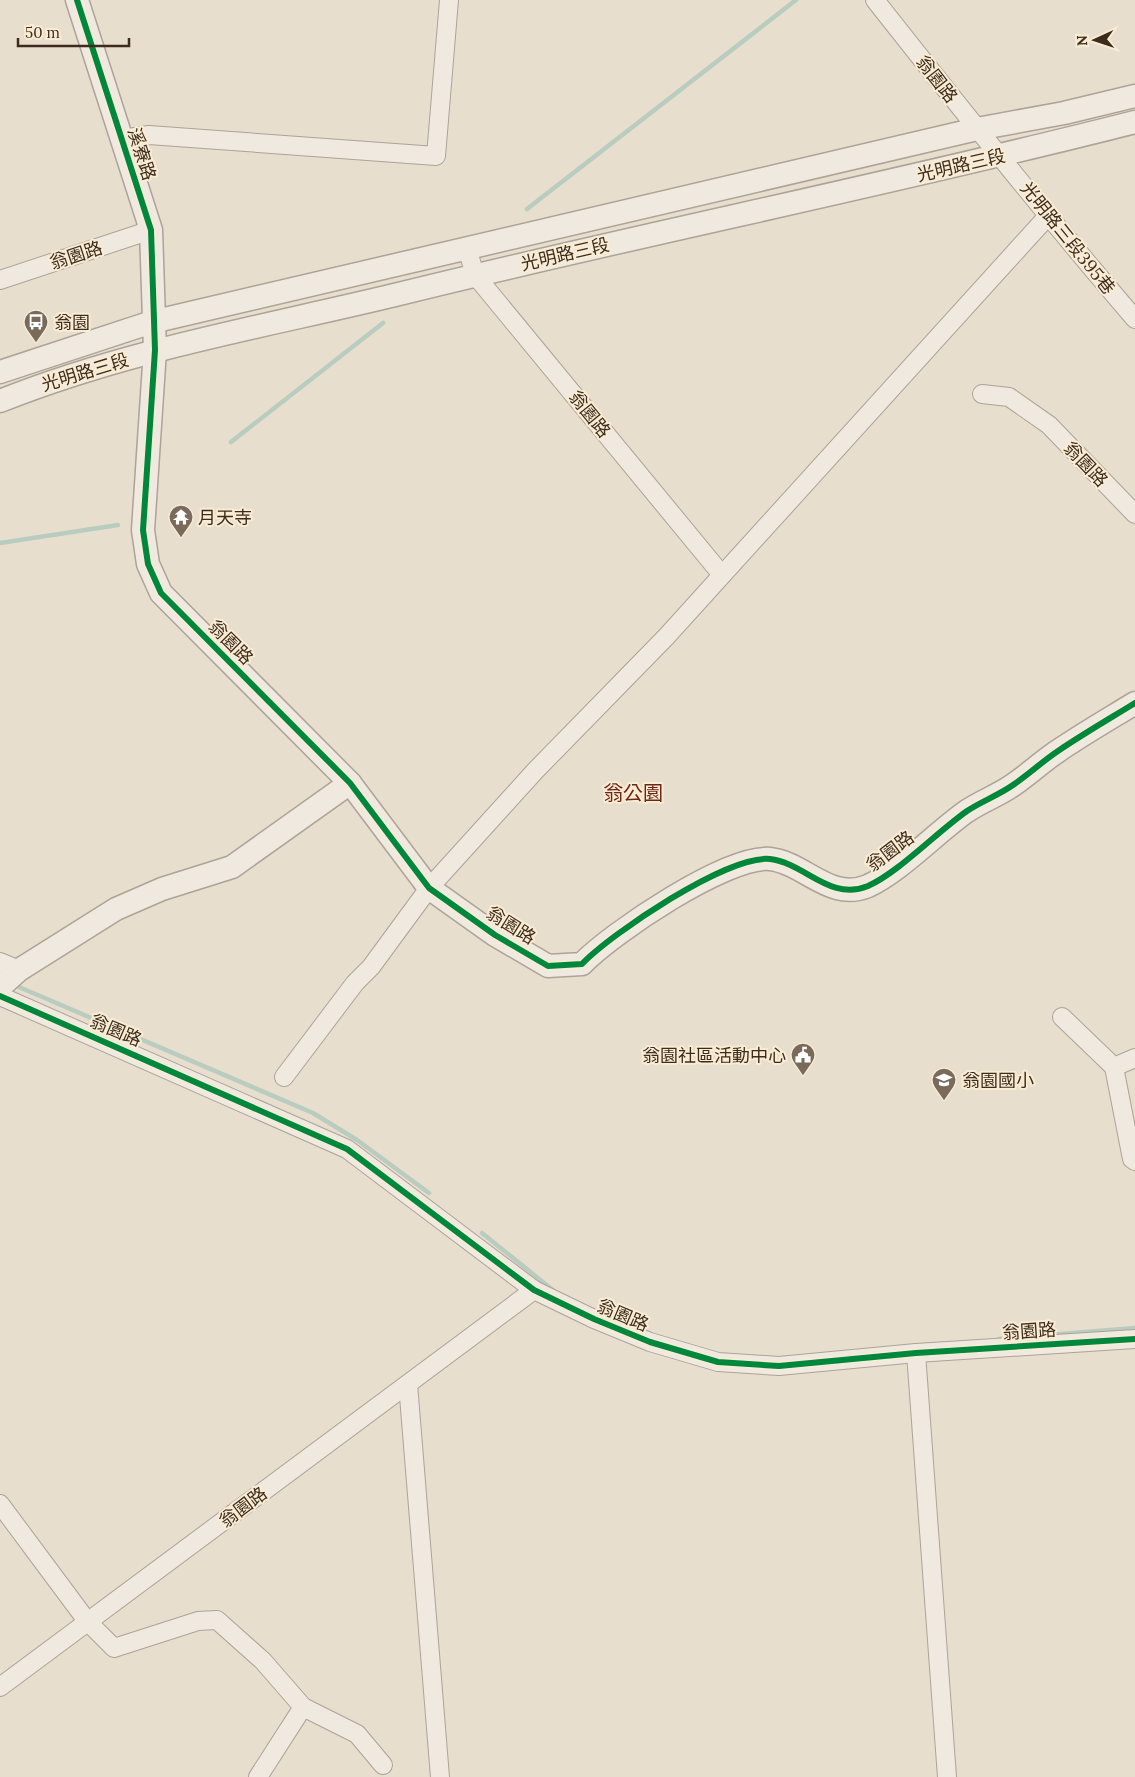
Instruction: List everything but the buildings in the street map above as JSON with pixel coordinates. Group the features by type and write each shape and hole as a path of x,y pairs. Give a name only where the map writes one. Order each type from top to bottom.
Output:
{"street":[{"name":"溪寮路","path":"77,0 152,230 152,322"},
{"path":"121,139 149,134 436,156 450,0"},
{"name":"翁園路","path":"875,0 977,129 1002,156"},
{"name":"光明路三段","path":"0,372 152,322 977,129 1064,113 1135,96"},
{"name":"光明路三段","path":"0,400 154,350 475,275 1002,156 1135,122"},
{"name":"光明路三段395巷","path":"1002,156 1047,217 1135,319"},
{"path":"284,1077 355,982 371,967 429,888 535,771 666,637 1047,217"},
{"name":"翁園路","path":"0,280 152,230"},
{"name":"翁園路","path":"467,248 475,275 722,575"},
{"name":"翁園路","path":"152,322 154,350 143,530 148,564 161,593 350,783 429,888 495,935 548,966 582,964 593,953 661,904 734,865 756,859 771,859 834,888 852,890 869,885 888,873 969,810 991,799 1058,751 1135,703"},
{"name":"翁園路","path":"982,394 1009,397 1049,425 1135,514"},
{"path":"0,987 9,966 116,909 162,889 232,867 350,783"},
{"name":"翁園路","path":"0,996 347,1148 534,1290 594,1320 650,1342 718,1362 779,1366 916,1353 1135,1339"},
{"path":"1062,1016 1114,1068 1132,1159 1135,1161"},
{"path":"1114,1068 1135,1058"},
{"name":"翁園路","path":"0,1688 87,1621 128,1593 534,1290"},
{"path":"916,1353 947,1777"},
{"path":"408,1384 440,1777"},
{"path":"0,1504 87,1621 114,1648 198,1621 217,1620 263,1661 303,1707 357,1734 383,1766"},
{"path":"258,1777 303,1707"}],"waterway":[{"path":"527,209 796,0"},
{"path":"231,442 383,323"},
{"path":"0,543 118,525"},
{"path":"19,987 313,1113 357,1140 429,1193"},
{"path":"482,1233 554,1291"},
{"path":"999,1339 1135,1328"}],"cycle path":[{"path":"77,0 151,230 155,350 143,530 148,564 161,593 350,783 429,888 495,935 548,966 582,964 618,934 671,898 727,869 751,861 770,859 783,862 830,886 842,889 854,890 868,886 905,862 967,811 1008,789 1058,751 1135,703"},
{"path":"0,996 347,1149 534,1290 594,1319 650,1342 718,1362 779,1366 916,1353 1135,1339"}],"place":[{"name":"翁園","path":"36,343"},
{"name":"月天寺","path":"181,538"},
{"name":"翁園社區活動中心","path":"803,1076"},
{"name":"翁園國小","path":"944,1101"}],"district":[{"name":"翁公園","path":"633,792"}]}
